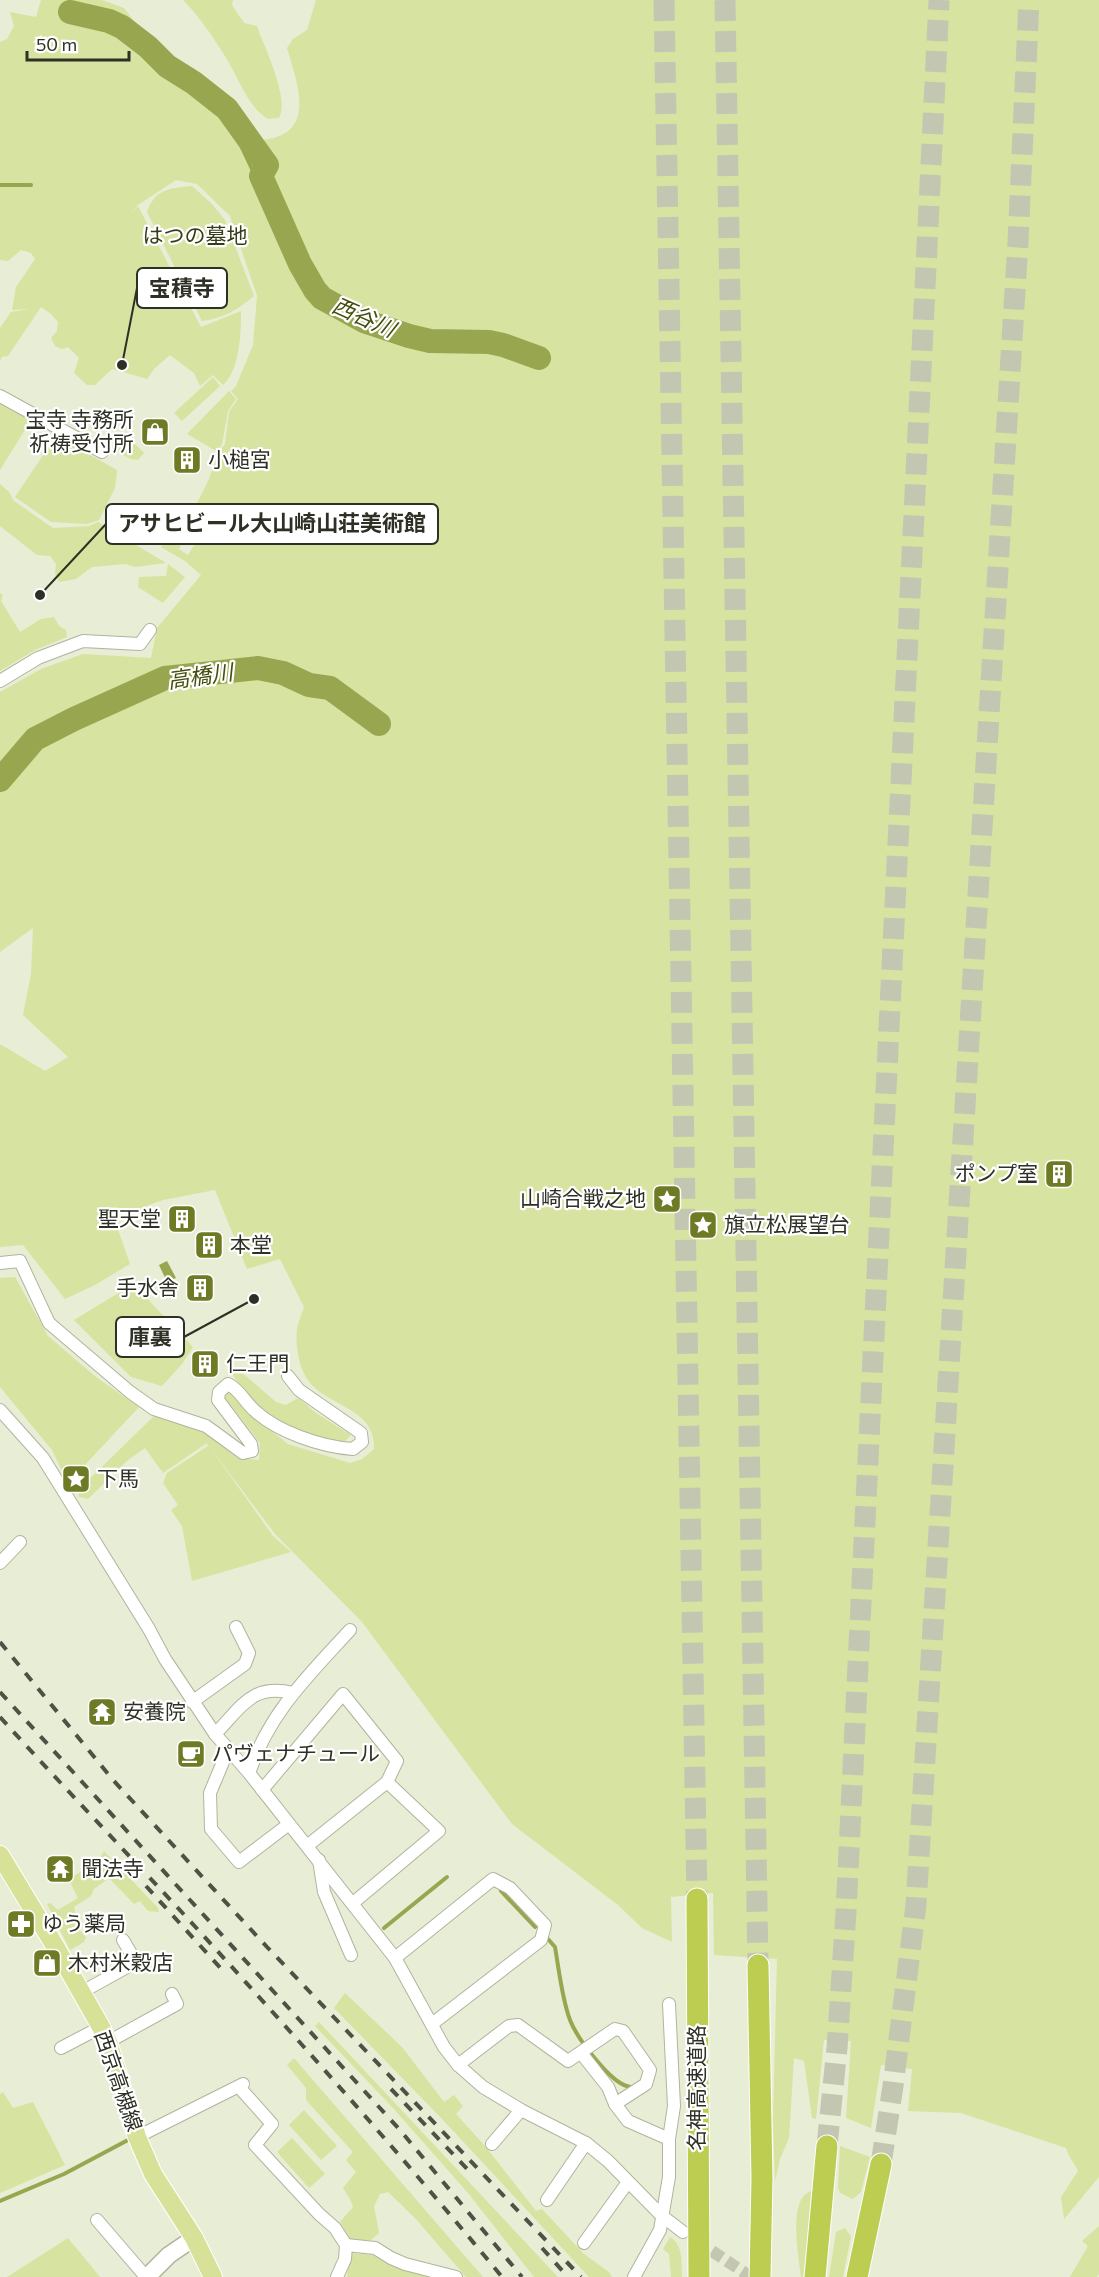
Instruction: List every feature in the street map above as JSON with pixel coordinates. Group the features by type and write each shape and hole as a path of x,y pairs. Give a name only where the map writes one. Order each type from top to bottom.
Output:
{"highway":[{"name":"名神高速道路","path":"697,1899 699,2277"},
{"path":"758,1965 762,2178 760,2277"},
{"path":"814,2277 827,2146"},
{"path":"857,2277 881,2164"}],"main road":[{"name":"西京高槻線","path":"0,1855 82,1992 104,2035 137,2137 153,2175 194,2238 213,2277"},
{"path":"147,2277 169,2255 194,2238"}],"street":[{"path":"0,396 102,452"},
{"path":"0,681 38,658 82,641 140,644 150,630"},
{"path":"0,1263 20,1261 49,1323 130,1392 154,1409 206,1426 243,1453 252,1451 251,1444 218,1400 219,1392 228,1384 255,1411 290,1433 338,1448 353,1449 362,1442 361,1433 299,1390 288,1376"},
{"path":"0,1410 44,1458 165,1659 215,1734 249,1773 396,1958 444,2047 458,2065 483,2087 521,2110 586,2143 683,2232"},
{"path":"0,1563 20,1542"},
{"path":"192,1702 244,1664 249,1653 236,1627"},
{"path":"249,1773 255,1754 270,1723 292,1693 350,1630"},
{"path":"215,1734 252,1697 261,1692 276,1689 292,1693"},
{"path":"262,1790 343,1694 397,1761 387,1782 307,1846"},
{"path":"228,1750 210,1792 210,1829 239,1862 290,1824"},
{"path":"353,1903 439,1831 387,1782"},
{"path":"319,1860 324,1892 351,1955"},
{"path":"396,1958 493,1879 510,1888 545,1925 541,1940 432,2024"},
{"path":"82,1992 136,1962 123,1940"},
{"path":"61,2048 104,2035 177,2004 172,1994"},
{"path":"633,2277 660,2230 669,2177 669,2139 674,2106 669,2004"},
{"path":"458,2065 508,2026 518,2025 568,2061 615,2029 623,2031 650,2070 646,2084 615,2104"},
{"path":"581,2052 608,2087 615,2104 628,2121 669,2139"},
{"path":"137,2137 241,2085 272,2124 255,2145 319,2214 335,2228 346,2245 345,2259 337,2277"},
{"path":"492,2144 521,2110"},
{"path":"547,2200 586,2143"},
{"path":"584,2243 628,2182"},
{"path":"97,2220 147,2277"},
{"path":"346,2245 375,2248 405,2264 456,2277"}],"green space":[{"path":"41,0 102,0 124,8 173,71 185,82 220,100 251,132 263,140 280,136 291,128 297,117 298,91 287,48 293,39 307,30 316,0 1099,0 1099,2177 1064,2219 1061,2197 1078,2171 1066,2148 961,2113 908,2111 912,2069 881,2065 871,2128 846,2118 851,2041 824,2040 816,2119 812,2118 804,2061 794,2058 789,2138 780,2159 775,2181 773,2122 777,1959 714,1955 713,1893 671,1897 672,1942 642,1928 618,1905 512,1824 362,1622 275,1534 209,1446 273,1536 291,1552 192,1581 182,1526 171,1510 178,1505 163,1483 167,1473 208,1446 207,1443 163,1473 145,1448 128,1460 88,1499 79,1497 78,1490 154,1416 203,1431 237,1458 259,1460 260,1443 223,1395 228,1390 256,1419 288,1444 350,1463 362,1459 374,1449 373,1436 368,1425 351,1410 319,1391 306,1378 297,1343 298,1326 304,1307 280,1259 247,1269 215,1190 163,1200 114,1218 130,1264 95,1285 65,1299 23,1245 0,1247 0,1044 45,1071 68,1057 23,1015 31,974 33,928 0,952 0,692 41,669 83,654 151,658 157,628 201,575 185,561 161,547 167,534 182,543 179,549 188,555 195,544 195,538 188,534 180,534 174,528 176,524 192,529 194,525 190,517 209,479 218,453 225,444 229,412 238,399 231,391 236,386 253,345 257,296 230,216 197,184 176,180 138,205 131,213 138,206 201,327 241,311 240,340 236,361 229,378 223,385 213,375 200,386 194,373 170,355 154,369 147,379 112,369 95,385 87,385 74,373 79,358 68,347 62,349 55,346 51,338 57,331 58,322 41,307 8,356 2,357 0,361 0,328 11,312 30,309 12,310 16,287 35,259 31,253 21,250 8,261 0,260 0,42 7,39 14,26 10,12 36,17"},
{"path":"183,0 233,0 232,5 244,23 257,26 279,86 282,109 279,118 268,119 255,108 213,37"},
{"name":"はつの墓地","path":"192,186 225,220 254,296 230,313 202,321 147,212 154,199 164,191"},
{"path":"213,377 220,386 182,421 174,413"},
{"path":"229,391 236,399 228,411 222,444 218,452 187,434"},
{"path":"0,402 31,420 0,470"},
{"path":"56,436 117,470 115,488 99,520 87,524 51,522 15,497"},
{"path":"130,443 136,445 144,453 138,460 113,450"},
{"path":"0,484 9,492 14,501 53,528 89,526 98,522 166,563 135,567 126,564 92,567 76,579 59,582 55,574 56,564 50,556 37,555 0,526"},
{"path":"168,564 185,577 163,603 138,587 139,577 166,576"},
{"path":"0,593 3,595 1,601 20,632 41,619 54,617 59,626 66,630 67,637 35,650 0,671"},
{"path":"15,1277 48,1336 96,1377 139,1407 68,1483 52,1450 0,1387 0,1278"},
{"path":"120,1292 141,1292 193,1347 182,1364 162,1386 131,1377 74,1320"},
{"path":"240,1371 276,1402 286,1405 298,1398 316,1413 351,1435 344,1442 310,1434 279,1420 253,1400 241,1387 231,1372"},
{"path":"104,1851 158,1908 159,1912 148,1911 140,1901 134,1904 109,1878 94,1889 91,1896 74,1907 77,1920 75,1925 86,1937 84,1942 70,1950 47,1904 50,1903 58,1910 78,1898 70,1882 74,1876 98,1861"},
{"path":"345,1993 402,2047 444,2102 454,2095 463,2106 456,2114 485,2146 536,2211 542,2209 584,2254 609,2272 612,2277 589,2277 444,2121 334,2008"},
{"path":"319,2022 558,2277 534,2277 468,2193 393,2108 315,2026"},
{"path":"294,2058 483,2277 466,2277 415,2218 388,2192 380,2194 374,2206 379,2233 371,2240 351,2240 340,2222 353,2207 343,2188 356,2172 346,2160 353,2152 306,2100 306,2088 287,2065"},
{"path":"3,2092 13,2108 33,2102 65,2165 0,2193 0,2094"},
{"path":"304,2110 337,2146 321,2160 289,2125"},
{"path":"292,2138 325,2174 309,2188 277,2152"},
{"path":"840,2146 870,2157 861,2192 853,2199 840,2193 838,2187"},
{"path":"811,2191 810,2232 803,2277 801,2277 796,2229 797,2216 804,2196"},
{"path":"1099,2226 1099,2274 1097,2277 1070,2277 1088,2246 1082,2241"},
{"path":"845,2228 851,2236 843,2277 829,2277 836,2232"},
{"path":"670,2237 680,2249 682,2277 671,2277 669,2254 663,2249"},
{"path":"68,2238 100,2277 7,2277"},
{"path":"350,2253 372,2255 388,2264 436,2277 347,2277"}],"shaded area":[{"path":"167,1261 176,1278 167,1282 159,1265"}],"waterway":[{"name":"西谷川","path":"70,12 109,21 122,27 148,47 167,66 194,83 227,109 267,165 261,176 300,264 322,298 364,321 409,336 430,341 489,342 539,358"},
{"name":"西谷川","path":"221,103 253,171 261,176"},
{"path":"0,185 31,185"},
{"name":"高橋川","path":"0,780 35,739 165,678 258,668 283,673 309,685 330,688 379,724"},
{"path":"384,1928 447,1877"},
{"path":"501,1891 535,1927"},
{"path":"548,1939 555,1947 565,2003 574,2028 587,2049 605,2070 623,2085 631,2087"},
{"path":"0,2201 64,2174 128,2140"}],"tunnel":[{"path":"664,0 697,1899"},
{"path":"725,0 758,1965"},
{"path":"827,2146 837,2048 846,1912 939,0"},
{"path":"881,2164 916,1905 1018,242 1029,0"},
{"path":"697,2241 751,2277"}],"railway":[{"path":"0,1642 113,1780 267,1947 581,2277"},
{"path":"0,1692 400,2130 522,2277"},
{"path":"0,1717 277,2017 502,2277"},
{"path":"146,1886 225,1973"},
{"path":"391,2089 470,2172"},
{"path":"542,2248 568,2277"}],"place":[{"name":"宝積寺","path":"122,365"},
{"name":"宝寺 寺務所 祈祷受付所","path":"155,432"},
{"name":"小槌宮","path":"187,460"},
{"name":"アサヒビール大山崎山荘美術館","path":"40,595"},
{"name":"ポンプ室","path":"1059,1174"},
{"name":"山崎合戦之地","path":"667,1199"},
{"name":"聖天堂","path":"182,1219"},
{"name":"旗立松展望台","path":"703,1225"},
{"name":"本堂","path":"209,1245"},
{"name":"手水舎","path":"200,1288"},
{"name":"庫裏","path":"254,1299"},
{"name":"仁王門","path":"205,1364"},
{"name":"下馬","path":"76,1479"},
{"name":"安養院","path":"102,1712"},
{"name":"パヴェナチュール","path":"191,1754"},
{"name":"聞法寺","path":"60,1869"},
{"name":"ゆう薬局","path":"21,1924"},
{"name":"木村米穀店","path":"47,1963"}]}
